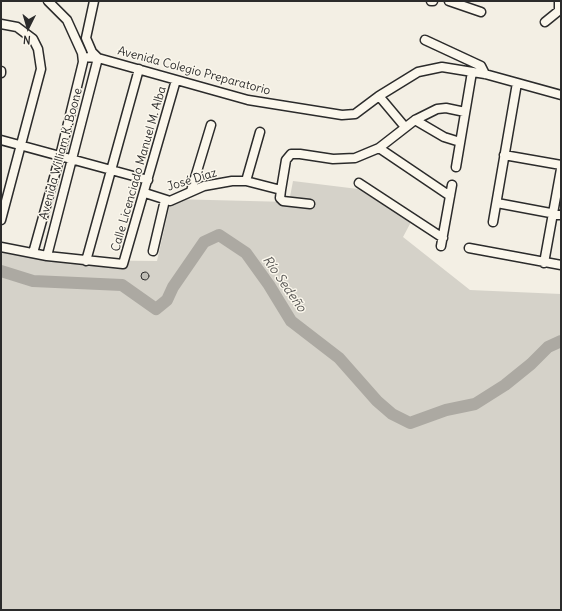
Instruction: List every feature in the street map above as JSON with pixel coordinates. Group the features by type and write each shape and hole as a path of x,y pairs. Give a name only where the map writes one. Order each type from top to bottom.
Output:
{"street":[{"path":"48,1 67,20 74,33 83,57"},
{"path":"94,1 86,38 88,46 98,58"},
{"path":"449,1 481,12"},
{"path":"545,22 560,6"},
{"path":"1,24 17,27 24,31 33,39 41,58 40,78 1,220"},
{"path":"74,33 87,28"},
{"path":"425,40 481,66 485,74"},
{"name":"Avenida Colegio Preparatorio","path":"83,57 98,58 248,100 342,115 355,114 379,96 418,72 430,68 442,67 485,74 561,95"},
{"name":"Avenida William K. Boone","path":"33,253 60,156 83,57"},
{"name":"Avenida William K. Boone","path":"47,256 98,58"},
{"path":"1,247 47,256 86,261 139,69"},
{"path":"456,167 472,72"},
{"name":"Calle Licenciado Manuel M. Alba","path":"86,261 123,264 145,193 176,80"},
{"path":"493,222 517,83"},
{"path":"379,96 405,127"},
{"path":"310,204 283,201 280,198 286,160 291,154 344,159 360,156 379,148 415,120 442,108 465,112"},
{"path":"415,120 444,137 460,142"},
{"path":"191,191 211,125"},
{"path":"246,181 260,132"},
{"path":"1,140 148,180"},
{"path":"379,148 450,196"},
{"path":"504,155 561,165"},
{"path":"544,263 557,215 561,169"},
{"name":"José Díaz","path":"145,193 165,200 174,199 191,191 224,182 246,181 281,190"},
{"path":"359,183 442,242 452,184"},
{"path":"154,251 165,200"},
{"path":"497,203 557,215"},
{"path":"469,248 561,265"}],"shaded area":[{"path":"293,181 358,189 411,222 403,237 470,290 561,294 561,610 1,610 1,245 54,260 157,261 171,199 289,202"}],"building":[{"path":"143,272 147,272 149,276 147,280 143,280 141,278 141,274"}],"waterway":[{"name":"Río Sedeño","path":"1,271 33,281 122,285 156,309 167,300 173,287 204,242 219,235 246,253 269,285 291,321 339,358 377,401 392,414 410,423 446,410 475,404 505,385 531,364 548,347 561,341"}]}
